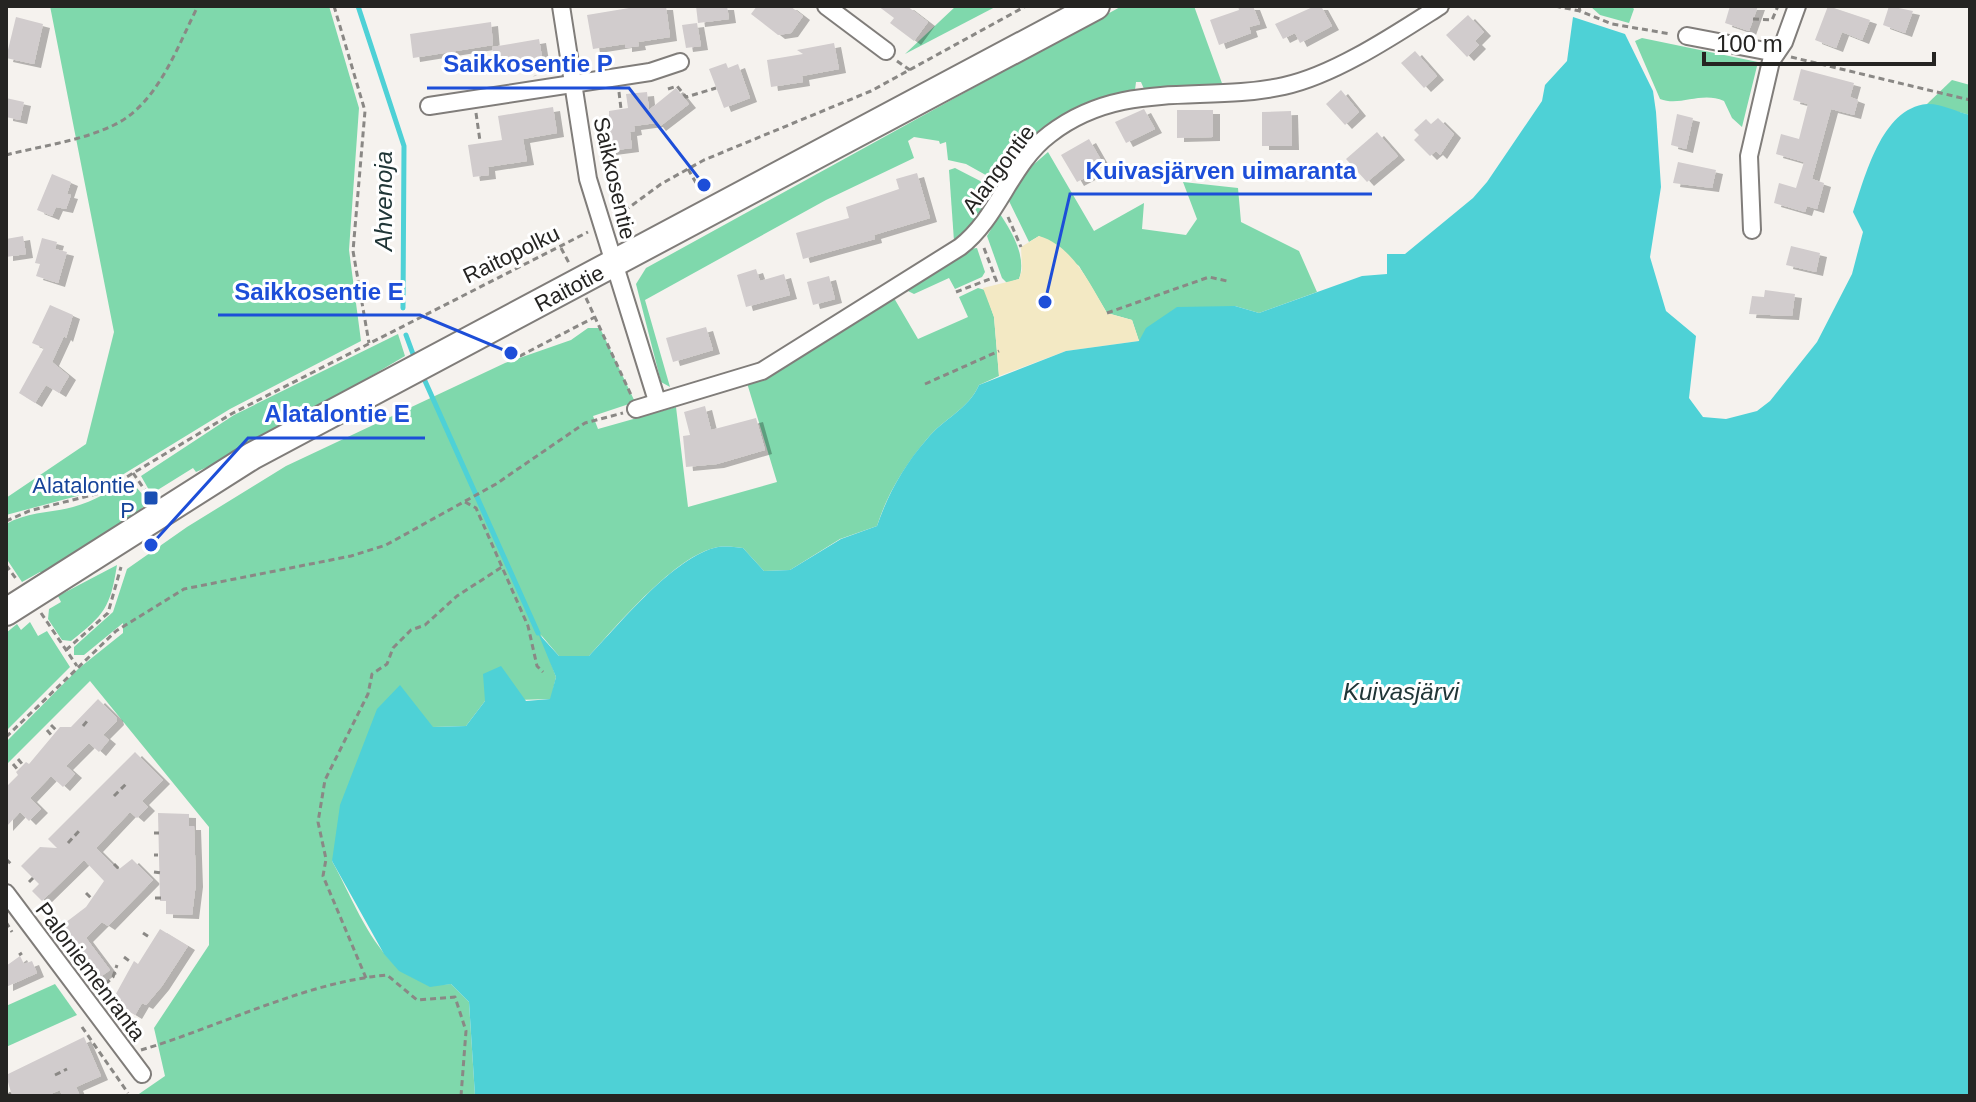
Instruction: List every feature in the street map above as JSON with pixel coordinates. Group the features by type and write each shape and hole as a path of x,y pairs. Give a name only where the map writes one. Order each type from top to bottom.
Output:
{"main road":[{"name":"Raitotie","path":"6,612 252,456 1096,6"},
{"name":"Raitotie","path":"6,626 51,586"}],"street":[{"name":"Saikkosentie","path":"561,6 588,179 612,265"},
{"path":"826,6 886,51"},
{"name":"Alangontie","path":"636,409 762,371 977,234 999,199 1049,134 1081,117 1125,98 1177,92 1249,91 1311,79 1440,6"},
{"path":"1752,230 1749,156 1768,72 1797,6"},
{"path":"1687,36 1776,53"},
{"path":"429,106 572,81 650,72 680,62"},
{"path":"612,265 657,401"},
{"name":"Paloniemenranta","path":"6,893 142,1074"}],"path":[{"path":"6,155 96,132 116,124 140,106 159,83 198,6"},
{"path":"334,6 365,111 353,251 369,343"},
{"name":"Raitopolku","path":"6,521 29,511 100,493 233,413 623,214 688,169 871,91 1026,6"},
{"path":"1555,6 1580,9 1612,24 1687,36"},
{"path":"1753,19 1772,20 1778,6"},
{"path":"1776,53 1970,100"},
{"path":"668,89 677,86 686,97 716,88"},
{"path":"621,109 618,92 626,91"},
{"path":"473,99 480,141"},
{"path":"688,169 699,188"},
{"path":"999,199 1021,247"},
{"path":"977,234 998,285"},
{"path":"6,737 116,631 184,589 351,556 386,545 482,492 585,423 636,409 561,248"},
{"path":"956,292 995,277"},
{"path":"1107,313 1209,277 1227,281"},
{"path":"511,353 518,357 595,317"},
{"path":"925,384 999,351"},
{"path":"133,473 151,498"},
{"path":"465,502 476,508 528,626 537,666 543,672"},
{"path":"6,565 24,590"},
{"path":"66,650 108,613 121,567"},
{"path":"366,978 323,876 326,859 318,822 325,780 368,694 372,674 387,664 393,648 411,630 425,625 457,596 502,567"},
{"path":"39,610 77,666"},
{"path":"83,726 88,720"},
{"path":"51,725 57,731"},
{"path":"47,730 52,736"},
{"path":"18,759 23,765"},
{"path":"13,764 18,770"},
{"path":"114,796 126,784"},
{"path":"68,843 79,831"},
{"path":"6,859 13,866"},
{"path":"114,864 119,869"},
{"path":"154,872 161,873"},
{"path":"86,893 91,898"},
{"path":"155,898 161,898"},
{"path":"6,922 12,932"},
{"path":"143,933 149,937"},
{"path":"124,957 132,963"},
{"path":"86,1000 113,977 117,965"},
{"path":"126,1055 228,1017 366,978 387,975 417,1000 455,997 466,1031 461,1096"},
{"path":"113,977 118,980"},
{"path":"82,1027 128,1093"},
{"path":"55,1075 67,1069"}],"green space":[{"path":"50,6 329,6 359,108 349,250 361,341 230,409 96,491 6,515 6,498 86,444 114,332"},
{"path":"956,6 997,6 905,54"},
{"path":"1122,6 1194,6 1223,86 1144,89 1141,82 1136,82 1135,90 1111,97 1000,183 966,164 948,160 946,142 940,144 939,141 914,137 908,141 914,158 826,200 645,300 670,387 661,382 636,284 646,268"},
{"path":"1590,6 1631,6 1634,9 1629,23 1600,15"},
{"path":"1642,38 1758,62 1742,127 1732,118 1724,101 1715,98 1660,99 1635,41"},
{"path":"1952,80 1970,85 1970,115 1927,104"},
{"path":"1048,152 1094,231 1144,203 1142,229 1186,235 1197,219 1183,182 1238,188 1241,222 1299,251 1317,292 1259,313 1235,306 1139,341 1132,320 1107,313 1079,266 1039,236 1029,242 1009,201 1025,172"},
{"path":"955,168 988,185 994,195 967,232 954,241 949,170"},
{"path":"1000,214 1013,237 1021,262 1019,279 1007,283 1002,278 987,236"},
{"path":"977,248 985,272 982,277 955,289 949,278 914,294 908,291 907,284 969,249"},
{"path":"978,288 985,290 994,317 999,376 979,385 969,401 919,449 891,491 877,526 840,539 790,570 764,571 743,548 718,547 701,553 648,593 589,656 559,656 541,635 556,677 551,699 485,701 466,726 433,727 332,861 364,923 391,961 408,974 428,983 451,984 469,1002 475,1096 136,1096 165,1076 154,1028 209,945 209,827 90,681 6,765 6,742 78,669 123,633 123,623 84,655 74,655 74,647 113,612 127,569 187,527 286,466 505,363 571,340 588,328 600,328 635,402 593,416 598,429 676,407 688,507 777,482 747,383 771,375 894,298 918,339 968,317 959,297"},
{"path":"398,334 405,356 246,450 196,472 193,468 156,491 149,490 141,476 234,415"},
{"path":"130,480 149,502 120,527 45,577 40,572 22,582 6,558 6,524 30,515 81,505"},
{"path":"117,565 112,591 99,616 71,641 62,640 48,619 49,609 61,602 58,596"},
{"path":"30,622 38,636 47,631 70,667 6,731 6,633 17,624 21,630"},
{"path":"55,984 77,1015 6,1047 6,1006"}],"sand":[{"path":"1039,236 1062,248 1071,257 1107,313 1132,320 1139,341 1066,351 999,376 994,317 983,288 1019,279 1022,270 1021,247"}],"water":[{"name":"Kuivasjärvi","path":"1573,17 1625,34 1653,91 1661,187 1650,257 1666,311 1696,336 1689,398 1703,417 1726,419 1757,411 1770,401 1817,342 1852,274 1863,232 1853,212 1863,181 1877,147 1898,118 1911,108 1927,104 1970,115 1970,1096 475,1096 469,1002 451,984 430,987 399,971 384,954 332,861 340,805 377,709 400,685 433,727 466,726 485,701 483,674 501,666 526,701 550,699 556,677 538,633 559,656 589,656 648,593 701,553 718,547 743,548 764,571 790,570 841,539 877,526 892,491 911,459 934,432 969,401 979,385 1066,351 1139,341 1146,328 1177,307 1235,306 1259,313 1362,276 1387,274 1387,254 1405,254 1473,198 1487,182 1542,101 1545,85 1567,61"}],"building":[{"path":"641,6 666,6 670,37 638,42 639,46 625,48 625,44 593,49 587,15"},
{"path":"696,6 727,6 729,19 698,23"},
{"path":"757,6 790,6 803,16 791,33 778,35 751,14"},
{"path":"878,6 907,6 928,22 914,41 890,23 894,18"},
{"path":"1238,6 1253,6 1260,24 1249,27 1251,33 1219,45 1210,20 1239,10"},
{"path":"1321,6 1332,26 1300,43 1295,33 1283,39 1275,24"},
{"path":"1730,6 1758,6 1749,31 1725,23"},
{"path":"1828,6 1870,20 1862,40 1842,32 1836,48 1815,40"},
{"path":"1889,6 1913,11 1905,33 1883,25"},
{"path":"1468,15 1484,32 1475,41 1479,45 1467,57 1446,35"},
{"path":"16,17 43,24 34,64 6,58"},
{"path":"491,22 493,45 413,58 410,34"},
{"path":"697,23 701,46 686,48 682,25"},
{"path":"539,39 543,63 496,70 492,47"},
{"path":"834,43 839,69 802,76 803,82 771,87 767,60 803,54 797,50"},
{"path":"1415,51 1437,76 1424,88 1401,63"},
{"path":"726,63 728,68 738,64 750,98 724,108 709,69"},
{"path":"1801,69 1854,83 1850,97 1858,100 1854,115 1831,109 1812,179 1824,183 1817,209 1807,206 1805,212 1774,203 1779,183 1796,188 1804,162 1776,154 1781,134 1799,139 1808,104 1793,100"},
{"path":"676,88 689,104 659,127 656,123 634,126 635,131 630,132 632,148 609,151 605,117 609,117 609,111 628,108 626,94 647,92 649,110"},
{"path":"1341,90 1359,112 1345,125 1326,104"},
{"path":"6,98 24,102 20,120 6,117"},
{"path":"553,107 557,133 523,139 527,161 488,167 489,175 473,177 468,145 502,140 498,116"},
{"path":"1144,109 1155,129 1126,143 1115,122"},
{"path":"1177,110 1213,110 1213,137 1177,138"},
{"path":"1291,111 1292,146 1262,146 1262,112"},
{"path":"1677,114 1693,118 1686,149 1671,145"},
{"path":"1438,118 1454,134 1440,155 1436,151 1430,156 1414,140 1419,135 1414,130 1426,119 1431,124"},
{"path":"1377,132 1398,156 1367,182 1346,159"},
{"path":"1089,139 1101,160 1090,166 1094,173 1077,182 1061,155"},
{"path":"1678,162 1716,170 1712,188 1673,183"},
{"path":"917,173 930,218 874,235 875,239 803,259 796,233 849,218 846,207 899,189 896,179"},
{"path":"52,174 71,182 67,194 71,195 66,209 56,207 52,216 37,210"},
{"path":"23,236 26,254 6,257 6,239"},
{"path":"42,238 57,242 55,249 67,252 58,283 36,276 40,264 35,263"},
{"path":"1791,246 1820,253 1816,272 1786,265"},
{"path":"756,269 760,281 784,274 790,295 746,307 737,275"},
{"path":"829,276 835,299 813,305 807,282"},
{"path":"1765,290 1795,294 1792,316 1749,314 1752,296 1764,297"},
{"path":"50,305 73,315 66,338 64,336 52,362 69,376 59,393 46,385 35,403 19,393 44,348 32,343"},
{"path":"706,327 713,350 673,362 666,338"},
{"path":"705,406 711,430 756,418 765,450 717,464 686,467 683,436 690,435 684,412"},
{"path":"98,699 116,717 117,721 103,735 109,740 99,752 89,743 66,766 75,774 63,787 51,776 30,798 41,809 29,821 20,812 6,827 6,787 18,775 16,772 26,762 29,764 60,727 71,727"},
{"path":"135,752 163,780 142,801 148,807 137,818 130,812 96,848 118,870 132,859 153,880 108,926 102,922 86,938 110,970 96,980 61,933 64,930 61,926 86,907 104,881 84,860 42,901 32,891 39,884 21,866 40,847 57,848 48,839"},
{"path":"158,813 189,814 189,826 194,826 196,883 192,915 166,914 166,901 160,901"},
{"path":"160,929 188,946 162,986 146,1005 142,1003 135,1015 112,1001 134,961 138,964"},
{"path":"20,956 24,964 32,961 37,973 6,987 6,966"},
{"path":"84,1037 101,1076 76,1087 80,1096 62,1096 60,1090 46,1096 12,1096 6,1075"}],"waterway":[{"name":"Ahvenoja","path":"358,6 404,146 403,308"},
{"name":"Ahvenoja","path":"406,335 413,354"},
{"name":"Ahvenoja","path":"425,381 538,633"}],"place":[{"name":"Saikkosentie P","path":"704,185"},
{"name":"Kuivasjärven uimaranta","path":"1045,302"},
{"name":"Saikkosentie E","path":"511,353"},
{"name":"Alatalontie P","path":"151,498"},
{"name":"Alatalontie E","path":"151,545"}]}
